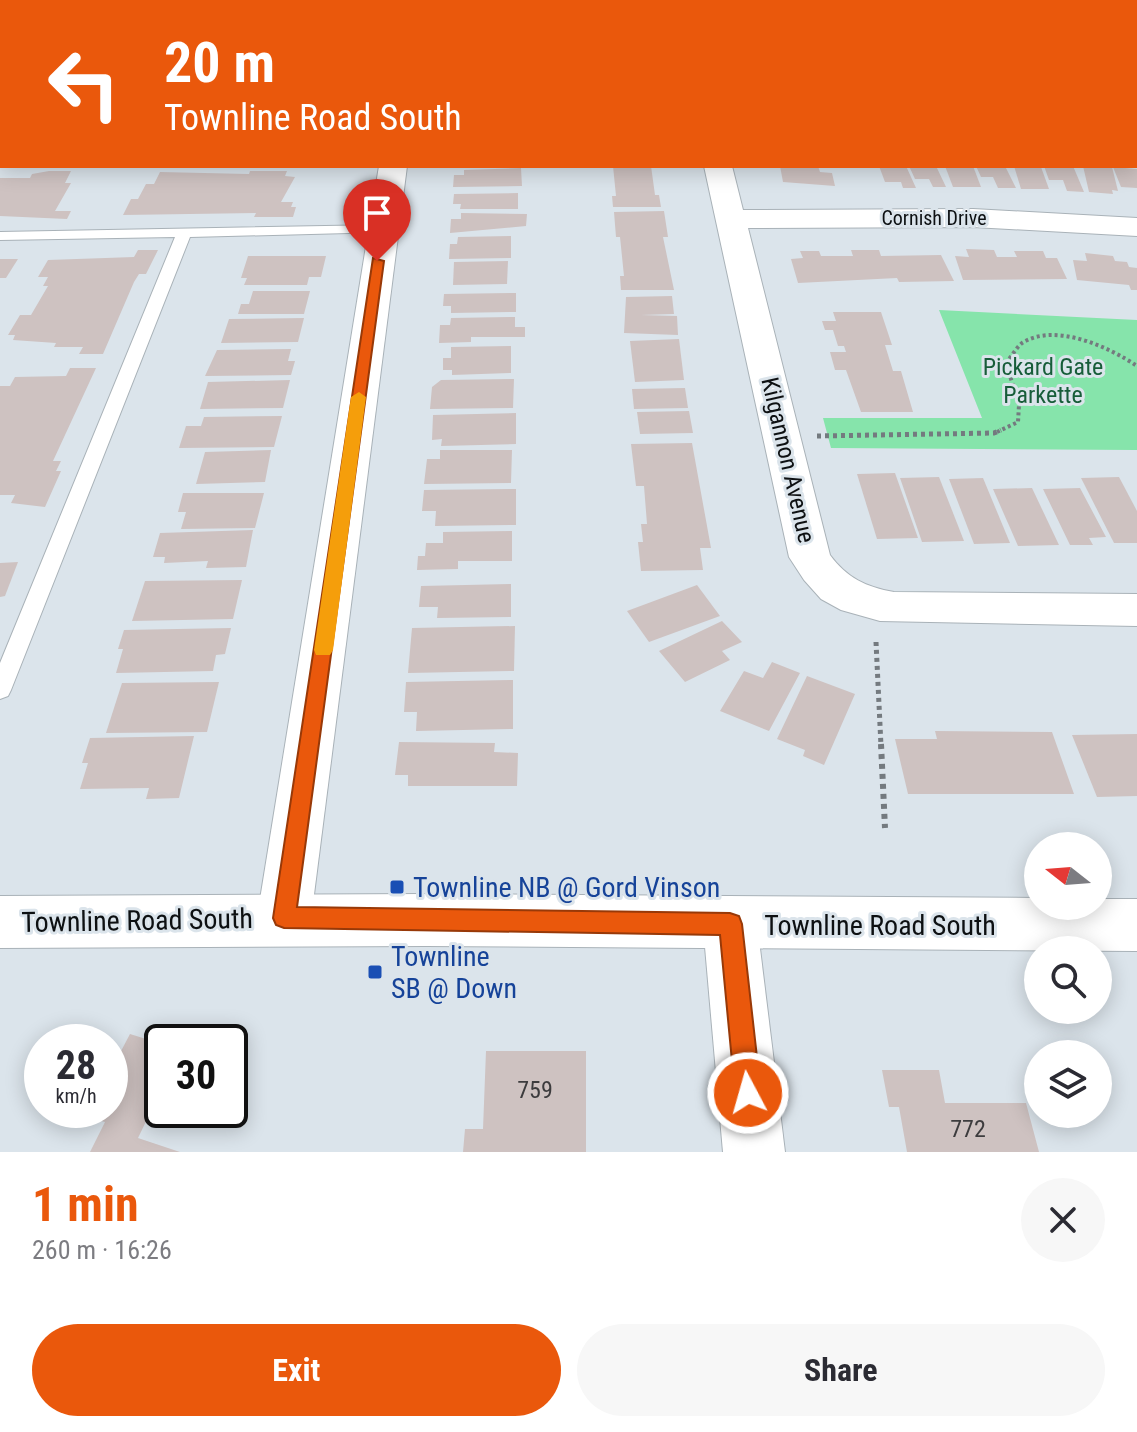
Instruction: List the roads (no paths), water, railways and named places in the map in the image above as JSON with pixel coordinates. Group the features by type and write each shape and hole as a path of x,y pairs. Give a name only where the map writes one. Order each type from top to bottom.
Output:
{"street":[{"path":"284,918 393,168"},
{"name":"Kilgannon Avenue","path":"718,168 784,435 810,557 823,578 842,594 866,604 894,608 1137,610"},
{"name":"Cornish Drive","path":"731,219 973,218 1137,227"},
{"name":"Townline Road South","path":"0,922 284,918 1137,925"},
{"path":"730,924 754,1152"}],"lane":[{"path":"0,236 382,229"},
{"path":"0,690 184,233"}],"place":[{"name":"Townline NB @ Gord Vinson","path":"397,887"},
{"name":"Townline SB @ Down","path":"375,972"}],"park label":[{"name":"Pickard Gate Parkette","path":"1043,381"}]}
